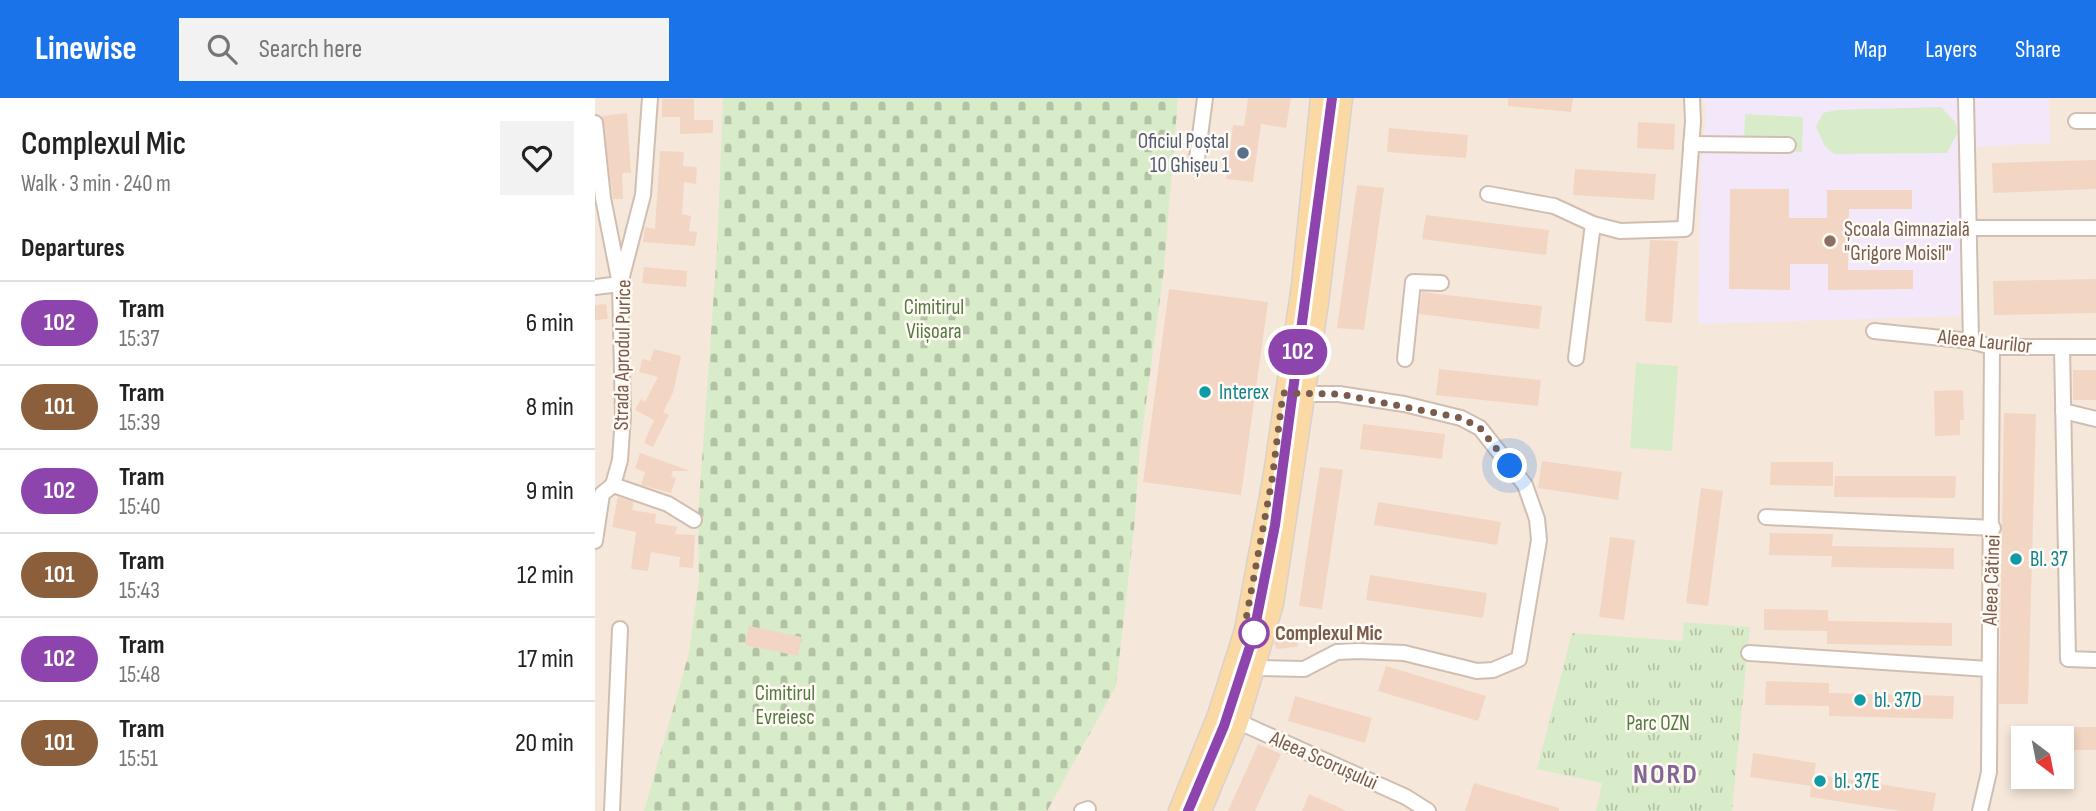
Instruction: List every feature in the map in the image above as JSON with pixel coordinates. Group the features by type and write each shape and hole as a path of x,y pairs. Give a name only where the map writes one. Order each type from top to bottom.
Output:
{"main road":[{"path":"1178,811 1217,715 1244,630 1272,480 1301,286 1320,98"},
{"path":"1202,811 1239,722 1274,604 1306,396 1343,98"}],"street":[{"name":"Strada Aprodul Purice","path":"595,541 602,494 613,485 620,460 623,416 620,284 644,185 650,98"},
{"path":"1196,166 1205,98"},
{"path":"1488,194 1554,206 1593,224 1620,231 1685,229 1692,98"},
{"path":"1966,98 1971,341"},
{"path":"2076,121 2096,121"},
{"path":"595,123 603,198 620,284 595,287"},
{"path":"1691,144 1788,145"},
{"path":"1576,358 1593,224"},
{"path":"1969,228 2096,228"},
{"path":"1405,359 1413,282 1441,283"},
{"name":"Aleea Laurilor","path":"1874,331 1971,341 1992,347 2096,347"},
{"name":"Aleea Cătinei","path":"1980,811 1989,772 1988,669 1993,528 1992,347"},
{"path":"2062,347 2068,659 2096,660"},
{"path":"1256,668 1304,669 1337,652 1404,653 1477,671 1493,670 1519,659 1539,540 1537,519 1525,485 1480,428 1461,418 1404,404 1339,394 1306,396 1283,393"},
{"path":"2063,411 2096,419"},
{"path":"613,485 668,505 694,520"},
{"path":"1766,517 1993,528"},
{"path":"612,811 620,629"},
{"path":"1749,653 1988,669"},
{"name":"Aleea Scorușului","path":"1217,715 1239,722 1406,797 1427,811"}],"shaded area":[{"path":"595,98 2096,98 2096,811 595,811"},
{"name":"Școala Gimnazială \"Grigore Moisil\"","path":"1703,98 1959,98 1961,316 1698,324 1701,167 1707,105 1703,105"},
{"path":"1971,98 2049,98 2050,143 1971,147"}],"green space":[{"name":"Cimitirul Viișoara","path":"723,98 1178,98 1164,269 1140,448 1134,529 1116,686 1047,811 644,811 689,653 699,579 698,516 717,249"},
{"path":"1941,107 1955,122 1958,132 1947,153 1834,154 1825,146 1816,127 1823,113 1837,110"},
{"path":"1745,114 1803,117 1802,152 1744,149"},
{"path":"1636,363 1678,366 1672,451 1630,448"},
{"name":"Parc OZN","path":"1684,622 1750,627 1732,811 1596,811 1602,783 1537,769 1572,633 1682,641"}],"building":[{"path":"1248,98 1291,98 1286,128 1261,124 1253,182 1226,179 1233,125 1244,126"},
{"path":"1508,98 1573,98 1571,112 1508,106"},
{"path":"662,99 694,99 694,120 713,120 713,133 680,134 680,117 662,117"},
{"path":"627,113 631,173 622,173 623,199 613,199 602,116"},
{"path":"1638,122 1675,124 1674,150 1637,148"},
{"path":"1389,128 1468,135 1466,158 1387,152"},
{"path":"660,151 684,152 683,166 697,167 696,184 684,182 682,214 691,216 689,231 697,232 695,246 643,242 645,227 655,229"},
{"path":"2096,160 2096,189 1993,193 1992,163"},
{"path":"1575,169 1656,174 1654,200 1573,195"},
{"path":"1357,185 1384,188 1364,330 1337,328"},
{"path":"1730,189 1789,189 1789,218 1827,218 1827,190 1912,190 1912,209 1849,209 1848,270 1913,270 1913,289 1828,290 1828,264 1790,264 1790,290 1729,289"},
{"path":"1426,215 1549,230 1546,255 1422,239"},
{"path":"1650,240 1678,241 1672,323 1645,321"},
{"path":"644,267 687,271 686,287 642,283"},
{"path":"2096,279 2096,313 1994,315 1993,281"},
{"name":"Interex","path":"1169,289 1268,302 1241,495 1143,482"},
{"path":"1422,292 1542,306 1539,329 1419,314"},
{"path":"606,304 608,319 595,320 595,305"},
{"path":"654,349 681,356 673,393 663,412 669,415 653,447 644,443 654,420 635,410 641,399 645,402 658,377 639,372 642,359 650,361"},
{"path":"1439,369 1541,380 1538,406 1436,395"},
{"path":"2073,370 2096,370 2096,400 2073,400"},
{"path":"1963,390 1964,420 1960,420 1960,435 1935,436 1934,391"},
{"name":"Bl. 37","path":"2004,413 2036,414 2028,704 1999,704"},
{"path":"1363,424 1445,434 1442,459 1360,449"},
{"path":"640,453 688,471 673,471 671,476 676,478 671,493 641,485 645,472 635,468"},
{"path":"1542,461 1622,472 1618,500 1538,488"},
{"path":"1771,462 1833,462 1833,486 1770,485"},
{"path":"1320,467 1343,470 1322,609 1299,606"},
{"path":"1835,476 1956,476 1955,498 1834,497"},
{"path":"1701,488 1723,491 1708,606 1686,603"},
{"path":"618,497 634,502 632,510 656,514 655,523 677,527 675,534 695,535 693,568 679,567 680,557 651,552 648,571 631,569 636,532 612,527"},
{"path":"1378,502 1501,522 1497,545 1374,525"},
{"path":"1770,533 1833,534 1832,546 1954,548 1954,569 1831,567 1832,556 1769,555"},
{"path":"1610,537 1635,540 1624,620 1599,617"},
{"path":"1370,575 1487,593 1483,618 1366,600"},
{"path":"1764,609 1828,610 1828,621 1952,623 1952,646 1827,644 1827,631 1764,630"},
{"path":"749,626 802,637 798,656 745,645"},
{"path":"1278,629 1300,633 1297,647 1277,649 1274,644"},
{"path":"1386,666 1486,696 1478,721 1378,691"},
{"name":"bl. 37D","path":"1766,681 1829,683 1829,693 1954,696 1953,719 1829,716 1829,706 1765,705"},
{"path":"1295,696 1372,718 1365,743 1288,721"},
{"path":"2074,727 2096,727 2096,750 2074,750"},
{"path":"1258,744 1281,754 1255,811 1228,811"},
{"name":"bl. 37E","path":"1753,753 1816,763 1814,774 1936,793 1933,811 1901,811 1810,797 1811,786 1750,777"},
{"path":"1474,783 1559,808 1559,811 1465,811"},
{"path":"1309,794 1347,811 1302,811"}],"tram line":[{"path":"1188,811 1224,726 1253,637 1275,525 1332,98"},
{"name":"102","path":"1188,811 1224,726 1253,637 1275,525 1332,98"}],"place":[{"name":"Oficiul Poștal 10 Ghișeu 1","path":"1243,153"},
{"name":"Școala Gimnazială \"Grigore Moisil\"","path":"1830,241"},
{"name":"Interex","path":"1205,392"},
{"name":"Bl. 37","path":"2016,559"},
{"name":"Complexul Mic","path":"1254,633"},
{"name":"bl. 37D","path":"1860,700"},
{"name":"bl. 37E","path":"1820,781"}],"district":[{"name":"NORD","path":"1666,773"}],"route":[{"path":"1254,633 1244,630 1272,480 1283,393 1306,396 1339,394 1404,404 1461,418 1480,428 1510,466"}],"park label":[{"name":"Cimitirul Evreiesc","path":"785,705"}]}
